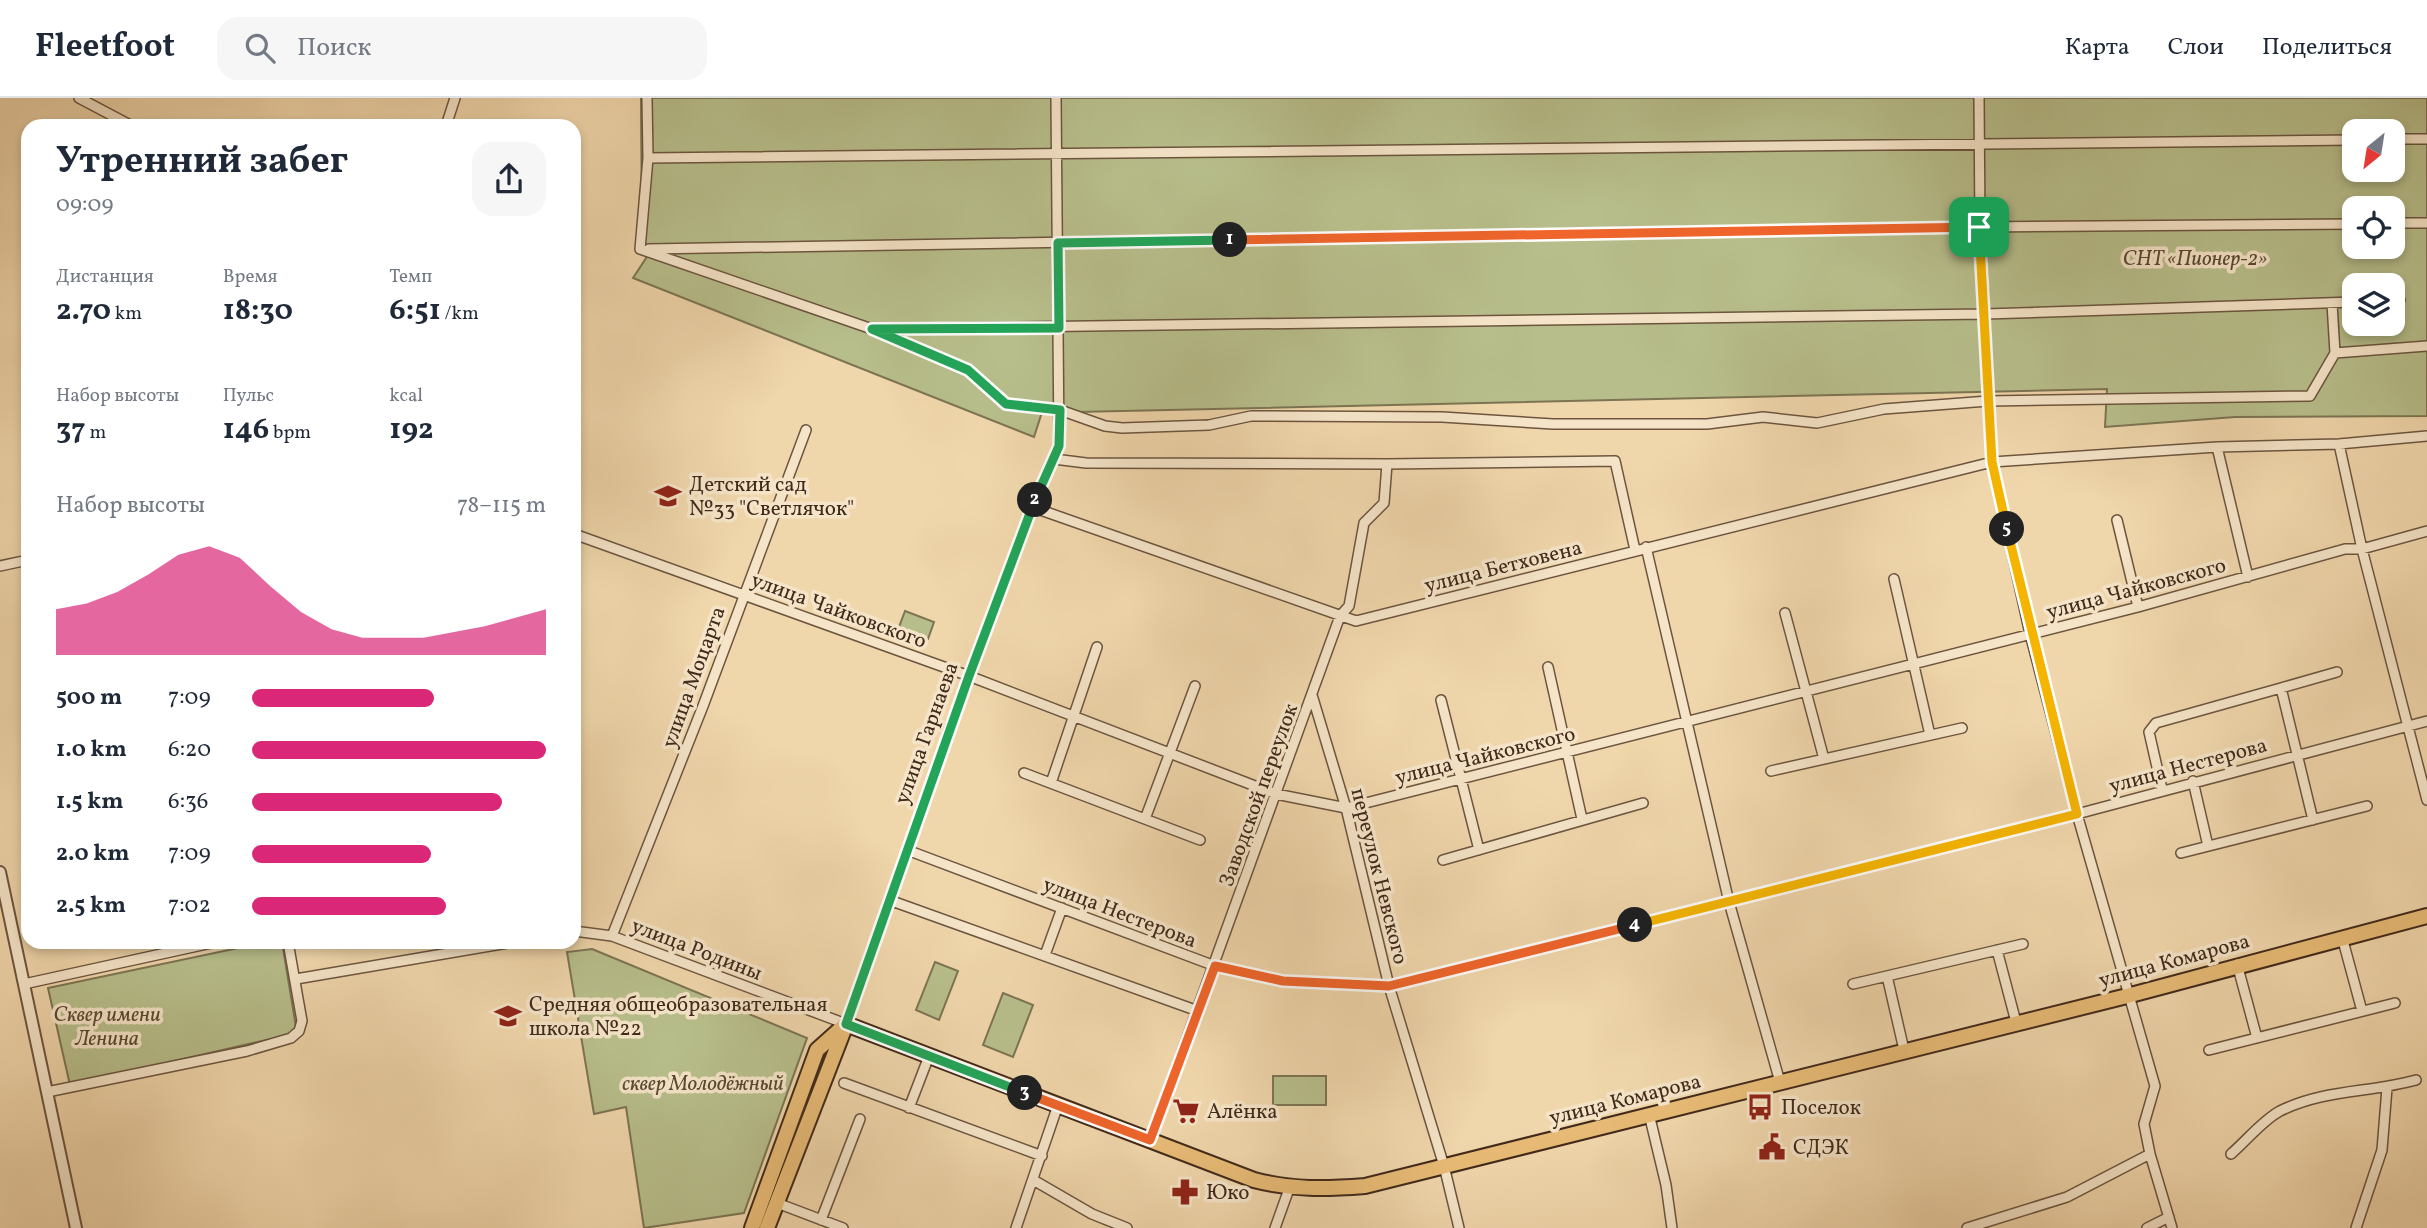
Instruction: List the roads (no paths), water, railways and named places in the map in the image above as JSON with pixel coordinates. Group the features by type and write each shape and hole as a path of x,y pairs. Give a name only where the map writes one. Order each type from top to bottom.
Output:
{"main road":[{"name":"улица Комарова","path":"846,1024 1254,1180 1289,1189 1365,1186 2127,996 2237,964 2427,916"},
{"name":"улица Гарнаева","path":"767,1228 846,1024"},
{"name":"улица Гарнаева","path":"752,1228 817,1050 846,1024"}],"street":[{"path":"79,98 119,119"},
{"path":"448,119 455,98"},
{"path":"640,249 649,158 647,98"},
{"name":"улица Гарнаева","path":"846,1024 969,676 1032,507 1059,446 1056,98"},
{"path":"1979,98 1979,227 1992,462 2030,634 2077,814 2127,996 2155,1086 2144,1124 2172,1228"},
{"path":"2405,139 2427,139"},
{"path":"649,158 1058,156 1978,141 2342,140"},
{"path":"2405,223 2427,223"},
{"path":"640,249 1979,227 2342,224"},
{"path":"640,249 872,329 968,370 1006,404 1060,410 1105,426 1122,428 1209,425 1251,416 1442,417 1553,424 1707,424 1763,417 1817,423 1884,409 1988,401 2310,396 2335,353 2332,303"},
{"path":"872,329 1985,314 2342,303"},
{"path":"2335,353 2427,346"},
{"name":"улица Моцарта","path":"612,936 703,706 742,594 806,430"},
{"name":"улица Бетховена","path":"1032,507 1356,621 1992,462 2217,447 2339,444 2427,436"},
{"path":"2339,444 2362,549 2427,800"},
{"path":"2217,447 2248,576"},
{"path":"1054,459 1086,463 1387,464 1615,461 1635,550"},
{"name":"Заводской переулок","path":"1150,1140 1340,616 1349,606 1364,523 1371,512 1384,503 1387,464"},
{"path":"2118,520 2138,607"},
{"name":"улица Чайковского","path":"581,536 969,676 1276,794 1346,808 2138,607 2345,549 2362,549 2427,531"},
{"path":"1646,547 1729,902 1780,1082"},
{"path":"0,566 21,562"},
{"path":"1894,579 1930,735"},
{"path":"1785,613 1824,759"},
{"path":"1051,783 1097,647"},
{"path":"1548,667 1582,819"},
{"path":"2162,789 2149,732 2156,723 2337,672"},
{"path":"1145,819 1195,686"},
{"path":"2281,688 2313,820"},
{"name":"переулок Невского","path":"1312,695 1346,808 1389,986 1444,1166 1460,1228"},
{"path":"1441,700 1479,850"},
{"name":"улица Нестерова","path":"907,850 1215,966 1283,981 1389,986 2077,814 2162,789 2427,721"},
{"path":"1771,771 1962,728"},
{"path":"1024,773 1200,840"},
{"path":"2193,781 2208,846"},
{"path":"1443,860 1643,803"},
{"path":"2181,853 2367,806"},
{"path":"0,872 76,1228"},
{"path":"889,900 1198,1011"},
{"path":"1045,955 1062,908"},
{"name":"улица Родины","path":"581,932 612,936 846,1024"},
{"path":"2342,937 2361,1011"},
{"path":"1853,984 2022,944"},
{"path":"24,984 184,949"},
{"path":"47,1092 247,1051 291,1038 299,1031 302,1021 290,949"},
{"path":"296,979 473,949"},
{"path":"1997,950 2016,1022"},
{"path":"2237,964 2257,1038"},
{"path":"1887,976 1904,1050"},
{"path":"2209,1050 2395,1003"},
{"path":"909,1108 929,1056"},
{"path":"2231,1154 2278,1112 2334,1092 2386,1088 2416,1080"},
{"path":"844,1083 1042,1156"},
{"path":"2356,1228 2382,1150 2386,1088"},
{"path":"1016,1228 1058,1105"},
{"path":"1648,1114 1666,1185 1672,1228"},
{"path":"821,1220 860,1119"},
{"path":"1967,1228 2067,1197 2150,1154"},
{"path":"1034,1181 1091,1214 1127,1228"},
{"path":"1275,1228 1289,1189"},
{"path":"777,1203 842,1228"},
{"path":"2147,1228 2169,1217"}],"place":[{"name":"Детский сад №33 \"Светлячок\"","path":"668,496"},
{"name":"Средняя общеобразовательная школа №22","path":"508,1016"},
{"name":"Поселок","path":"1760,1107"},
{"name":"Алёнка","path":"1186,1111"},
{"name":"СДЭК","path":"1772,1147"},
{"name":"Юко","path":"1185,1192"}],"park label":[{"name":"СНТ «Пионер-2»","path":"2195,258"},
{"name":"Сквер имени Ленина","path":"107,1026"},
{"name":"сквер Молодёжный","path":"703,1083"}]}
